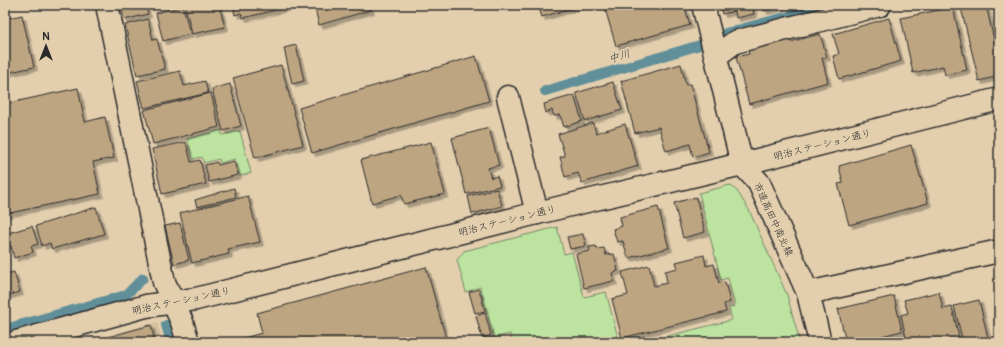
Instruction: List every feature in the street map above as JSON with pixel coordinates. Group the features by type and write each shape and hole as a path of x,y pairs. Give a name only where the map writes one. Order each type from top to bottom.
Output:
{"street":[{"path":"107,5 164,282 174,302 188,342"},
{"name":"市道高田中南北線","path":"703,5 742,164 759,183 808,293 820,342"},
{"path":"716,56 735,42 880,5"},
{"path":"508,97 537,213"},
{"name":"明治ステーション通り","path":"16,342 146,306 196,299 999,99"},
{"path":"808,293 999,251"}],"shaded area":[{"path":"157,322 163,342 83,342"}],"green space":[{"path":"221,130 222,135 240,131 251,173 240,176 235,159 220,163 219,159 204,163 202,157 193,159 187,139"},
{"path":"730,185 737,191 749,210 787,295 800,342 644,342 732,320 729,308 735,306 728,278 721,280 699,193"},
{"path":"557,227 564,254 572,252 584,297 606,292 619,342 512,342 510,334 494,338 480,287 466,292 457,260 464,251"}],"building":[{"path":"121,5 145,5 148,14 124,20"},
{"path":"185,5 219,5 225,27 192,34"},
{"path":"233,5 292,6 243,18 241,13 235,15"},
{"path":"314,5 369,5 371,10 319,25"},
{"path":"538,5 582,5 542,17"},
{"path":"604,5 684,5 690,25 616,46"},
{"path":"720,5 752,5 754,14 736,18 735,11 722,14"},
{"path":"763,5 781,5 781,7 764,11"},
{"path":"785,5 801,5 786,9"},
{"path":"974,5 986,5 999,62 999,76 979,81 961,8"},
{"path":"183,6 190,34 163,41 156,13"},
{"path":"953,7 967,70 945,75 943,66 913,73 901,18"},
{"path":"22,15 34,67 5,73 5,19"},
{"path":"889,18 901,61 839,79 833,56 839,54 833,34"},
{"path":"148,19 153,40 157,39 165,69 137,75 125,25"},
{"path":"820,34 827,57 822,58 828,82 749,104 736,57 749,54 748,50 789,39 790,42"},
{"path":"296,45 304,81 292,84 284,48"},
{"path":"476,56 489,101 312,153 299,108"},
{"path":"681,64 686,85 690,84 709,152 693,157 690,144 666,151 659,127 635,133 621,81"},
{"path":"281,65 303,145 255,158 233,78"},
{"path":"180,71 184,86 205,81 208,93 144,108 137,81"},
{"path":"613,82 622,110 585,121 576,93"},
{"path":"230,84 241,126 223,131 212,89"},
{"path":"78,88 85,122 105,117 114,158 93,162 100,194 5,214 5,104"},
{"path":"211,93 219,127 153,144 144,110"},
{"path":"574,95 582,121 564,127 560,115 554,116 552,110 546,113 544,104"},
{"path":"593,123 596,133 625,124 638,166 582,183 578,173 565,177 560,157 565,156 558,134"},
{"path":"999,124 999,150 993,125"},
{"path":"489,128 499,165 488,168 491,178 497,176 500,186 466,194 452,138"},
{"path":"186,142 191,162 200,160 206,184 162,194 152,149"},
{"path":"431,142 445,194 404,204 401,195 372,203 361,160"},
{"path":"911,145 928,203 849,225 838,184 843,183 839,166"},
{"path":"234,161 238,175 209,182 205,165 217,162 218,165"},
{"path":"234,188 236,197 197,207 195,200"},
{"path":"497,189 502,206 472,214 468,196"},
{"path":"248,196 260,242 228,249 229,254 192,263 180,213"},
{"path":"696,197 705,232 683,238 674,203"},
{"path":"96,207 104,234 52,249 50,243 42,246 36,226"},
{"path":"658,207 669,248 628,258 623,241 617,242 613,229 622,226 620,217"},
{"path":"180,223 189,260 174,264 165,226"},
{"path":"32,226 38,244 31,246 33,252 14,258 11,246 5,247 5,234"},
{"path":"583,234 586,246 570,249 567,237"},
{"path":"596,246 597,249 604,248 606,255 614,254 618,271 612,273 614,281 584,288 576,254 590,251 589,247"},
{"path":"704,255 706,266 714,264 719,283 725,282 730,302 724,304 726,312 622,338 612,299 628,295 622,272 649,265 654,286 667,283 665,271 678,268 676,262"},
{"path":"426,267 447,342 229,342 262,333 257,313"},
{"path":"5,269 6,274 14,272 20,292 5,296"},
{"path":"479,289 485,311 475,313 469,292"},
{"path":"939,292 943,309 952,307 960,342 907,342 901,315 908,313 904,300"},
{"path":"894,296 902,331 857,342 846,342 838,309"},
{"path":"979,300 989,342 963,342 954,306"},
{"path":"485,313 491,335 482,338 476,316"},
{"path":"151,325 155,342 90,342"}],"waterway":[{"name":"中川","path":"726,33 830,5"},
{"name":"中川","path":"545,91 700,45"},
{"path":"5,329 126,295 143,278"},
{"path":"166,325 171,342"}]}
